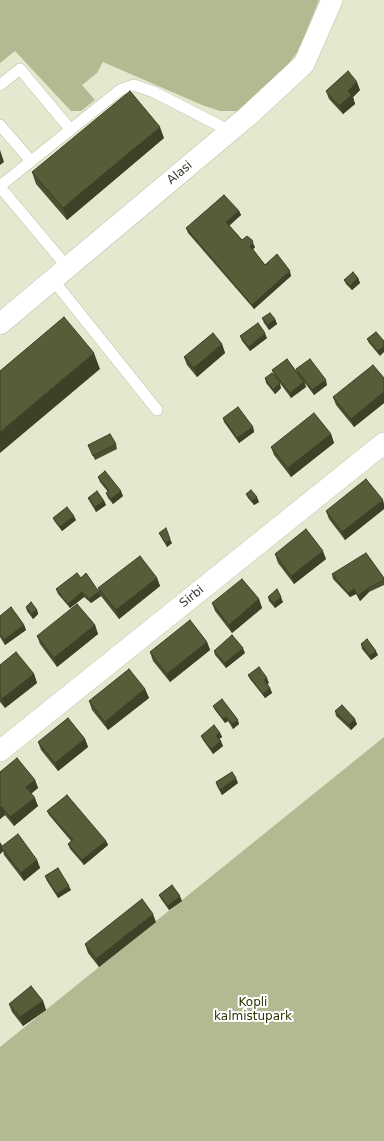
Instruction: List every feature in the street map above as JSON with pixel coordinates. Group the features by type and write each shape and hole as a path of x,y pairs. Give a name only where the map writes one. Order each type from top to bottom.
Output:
{"street":[{"name":"Alasi","path":"0,324 230,131 304,64 332,0"},
{"name":"Sirbi","path":"0,751 384,443"}],"lane":[{"path":"0,85 20,69 70,130"},
{"path":"157,410 0,187 120,90 134,85 154,92 230,131"},
{"path":"0,125 31,161"}],"green space":[{"path":"0,0 319,0 299,50 284,70 238,111 220,111 202,105 103,62 97,73 82,85 95,100 81,111 71,111 15,51 0,63"},
{"name":"Kopli kalmistupark","path":"384,737 384,1141 0,1141 0,1047"}],"building":[{"path":"348,71 357,82 348,91 352,95 339,106 326,91"},
{"path":"130,91 160,127 63,208 32,172"},
{"path":"224,195 239,211 226,222 242,240 247,236 252,240 253,243 250,246 265,265 277,254 290,271 252,305 186,228"},
{"path":"353,272 358,278 350,286 344,280"},
{"path":"270,313 275,319 268,325 262,318"},
{"path":"64,317 94,353 0,432 0,371"},
{"path":"258,323 265,333 249,347 240,336"},
{"path":"376,332 384,341 384,346 378,351 367,339"},
{"path":"213,333 222,344 194,368 184,357"},
{"path":"287,359 304,382 290,393 272,370"},
{"path":"310,359 326,380 312,390 296,369"},
{"path":"373,365 384,378 384,392 351,419 333,397"},
{"path":"272,373 280,383 273,390 265,378"},
{"path":"238,407 253,427 237,438 223,418"},
{"path":"314,413 331,434 288,468 271,447"},
{"path":"110,434 116,444 93,456 88,445"},
{"path":"105,471 121,491 111,499 106,493 109,491 98,477"},
{"path":"366,479 383,500 342,532 326,511"},
{"path":"251,490 257,497 252,501 246,494"},
{"path":"97,491 104,501 95,507 88,498"},
{"path":"67,507 74,516 60,527 53,518"},
{"path":"166,528 170,539 166,543 159,533"},
{"path":"306,529 323,551 291,576 275,554"},
{"path":"366,553 384,580 368,588 358,596 354,589 348,593 332,574"},
{"path":"140,556 157,578 116,610 98,588"},
{"path":"77,573 81,578 86,573 99,592 89,599 82,592 68,604 56,589"},
{"path":"242,579 259,599 229,625 212,603"},
{"path":"277,589 281,597 274,603 268,597"},
{"path":"31,602 37,610 31,614 26,607"},
{"path":"77,604 95,625 54,658 37,636"},
{"path":"11,607 24,625 4,640 0,635 0,616"},
{"path":"190,620 207,642 167,674 150,652"},
{"path":"232,635 243,648 225,663 214,651"},
{"path":"367,639 376,651 370,656 361,644"},
{"path":"16,652 34,674 2,699 0,697 0,665"},
{"path":"259,667 267,678 264,680 270,688 263,694 248,675"},
{"path":"129,669 145,689 105,722 89,701"},
{"path":"222,699 238,720 232,724 226,717 223,719 213,706"},
{"path":"342,705 355,719 349,725 335,711"},
{"path":"68,718 85,739 55,763 38,742"},
{"path":"214,725 220,733 216,736 221,741 211,749 201,736"},
{"path":"17,758 35,780 26,787 35,798 10,817 2,807 0,808 0,772"},
{"path":"232,772 236,778 220,790 216,782"},
{"path":"67,795 106,841 82,860 68,844 73,840 47,811"},
{"path":"18,834 37,860 21,873 1,847"},
{"path":"58,868 69,886 57,894 45,876"},
{"path":"172,885 180,896 168,906 159,895"},
{"path":"142,899 153,914 96,959 85,944"},
{"path":"31,986 43,1001 20,1017 9,1004"}]}
